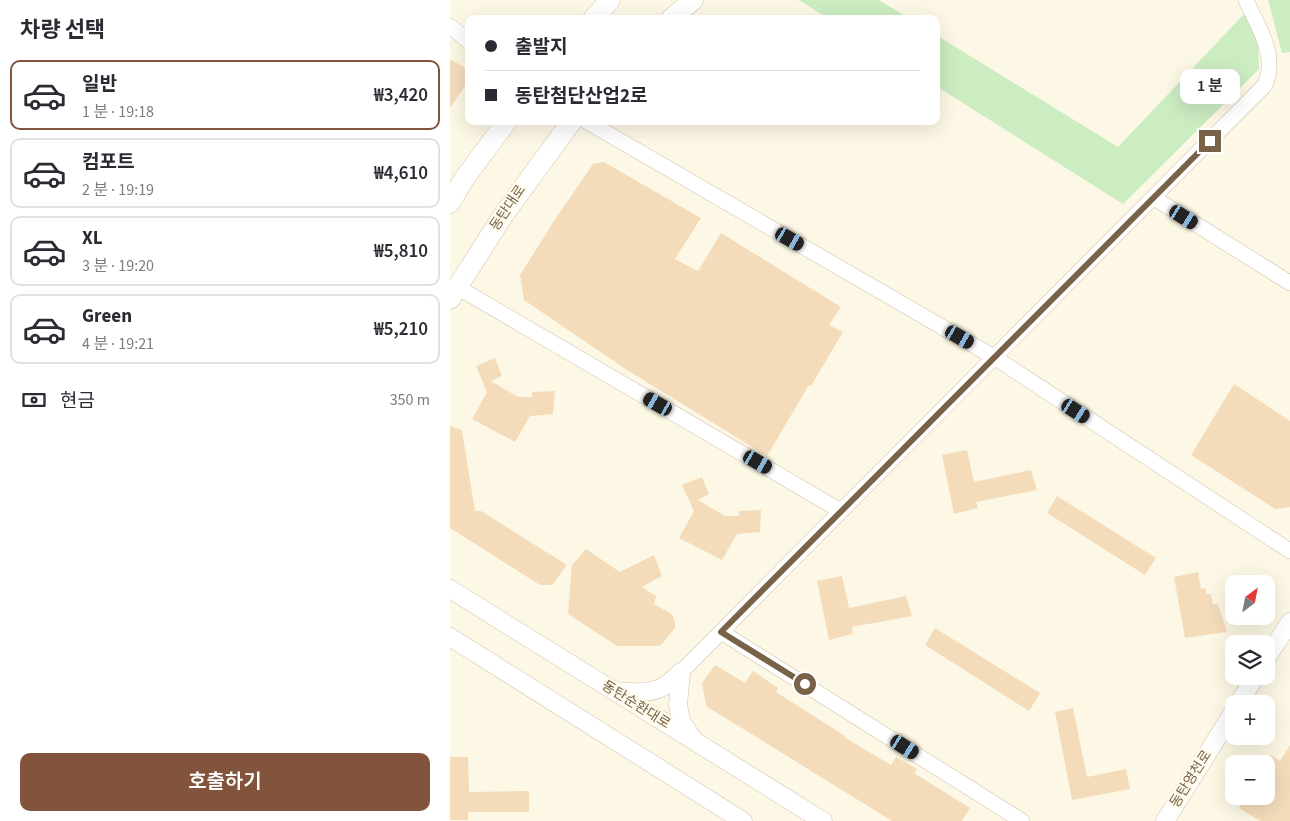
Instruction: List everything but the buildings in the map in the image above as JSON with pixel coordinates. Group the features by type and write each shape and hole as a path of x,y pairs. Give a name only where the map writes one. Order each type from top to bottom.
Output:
{"main road":[{"path":"597,15 610,0"},
{"path":"676,15 693,0"},
{"path":"450,203 464,179 504,125"},
{"name":"동탄대로","path":"454,293 504,214 569,125"}],"street":[{"path":"614,691 636,693 652,691 665,686 681,672 1265,85 1269,75 1269,51 1246,0"},
{"path":"450,26 465,39"},
{"path":"593,125 994,357 1290,550"},
{"path":"1154,198 1290,282"},
{"path":"454,293 841,511"},
{"name":"동탄순환대로","path":"450,589 823,821"},
{"path":"1275,645 1290,622"},
{"path":"721,632 1022,821"},
{"path":"450,637 743,821"},
{"path":"681,672 678,706 681,721 695,741"},
{"name":"동탄영천로","path":"1164,821 1225,725"}],"green space":[{"path":"799,0 879,0 903,15 823,15"},
{"path":"1268,0 1290,0 1290,52 1282,53"},
{"path":"1244,14 1258,36 1259,69 1123,204 940,89 940,37 1118,147"}],"route":[{"path":"805,684 721,632 1210,141"}]}
